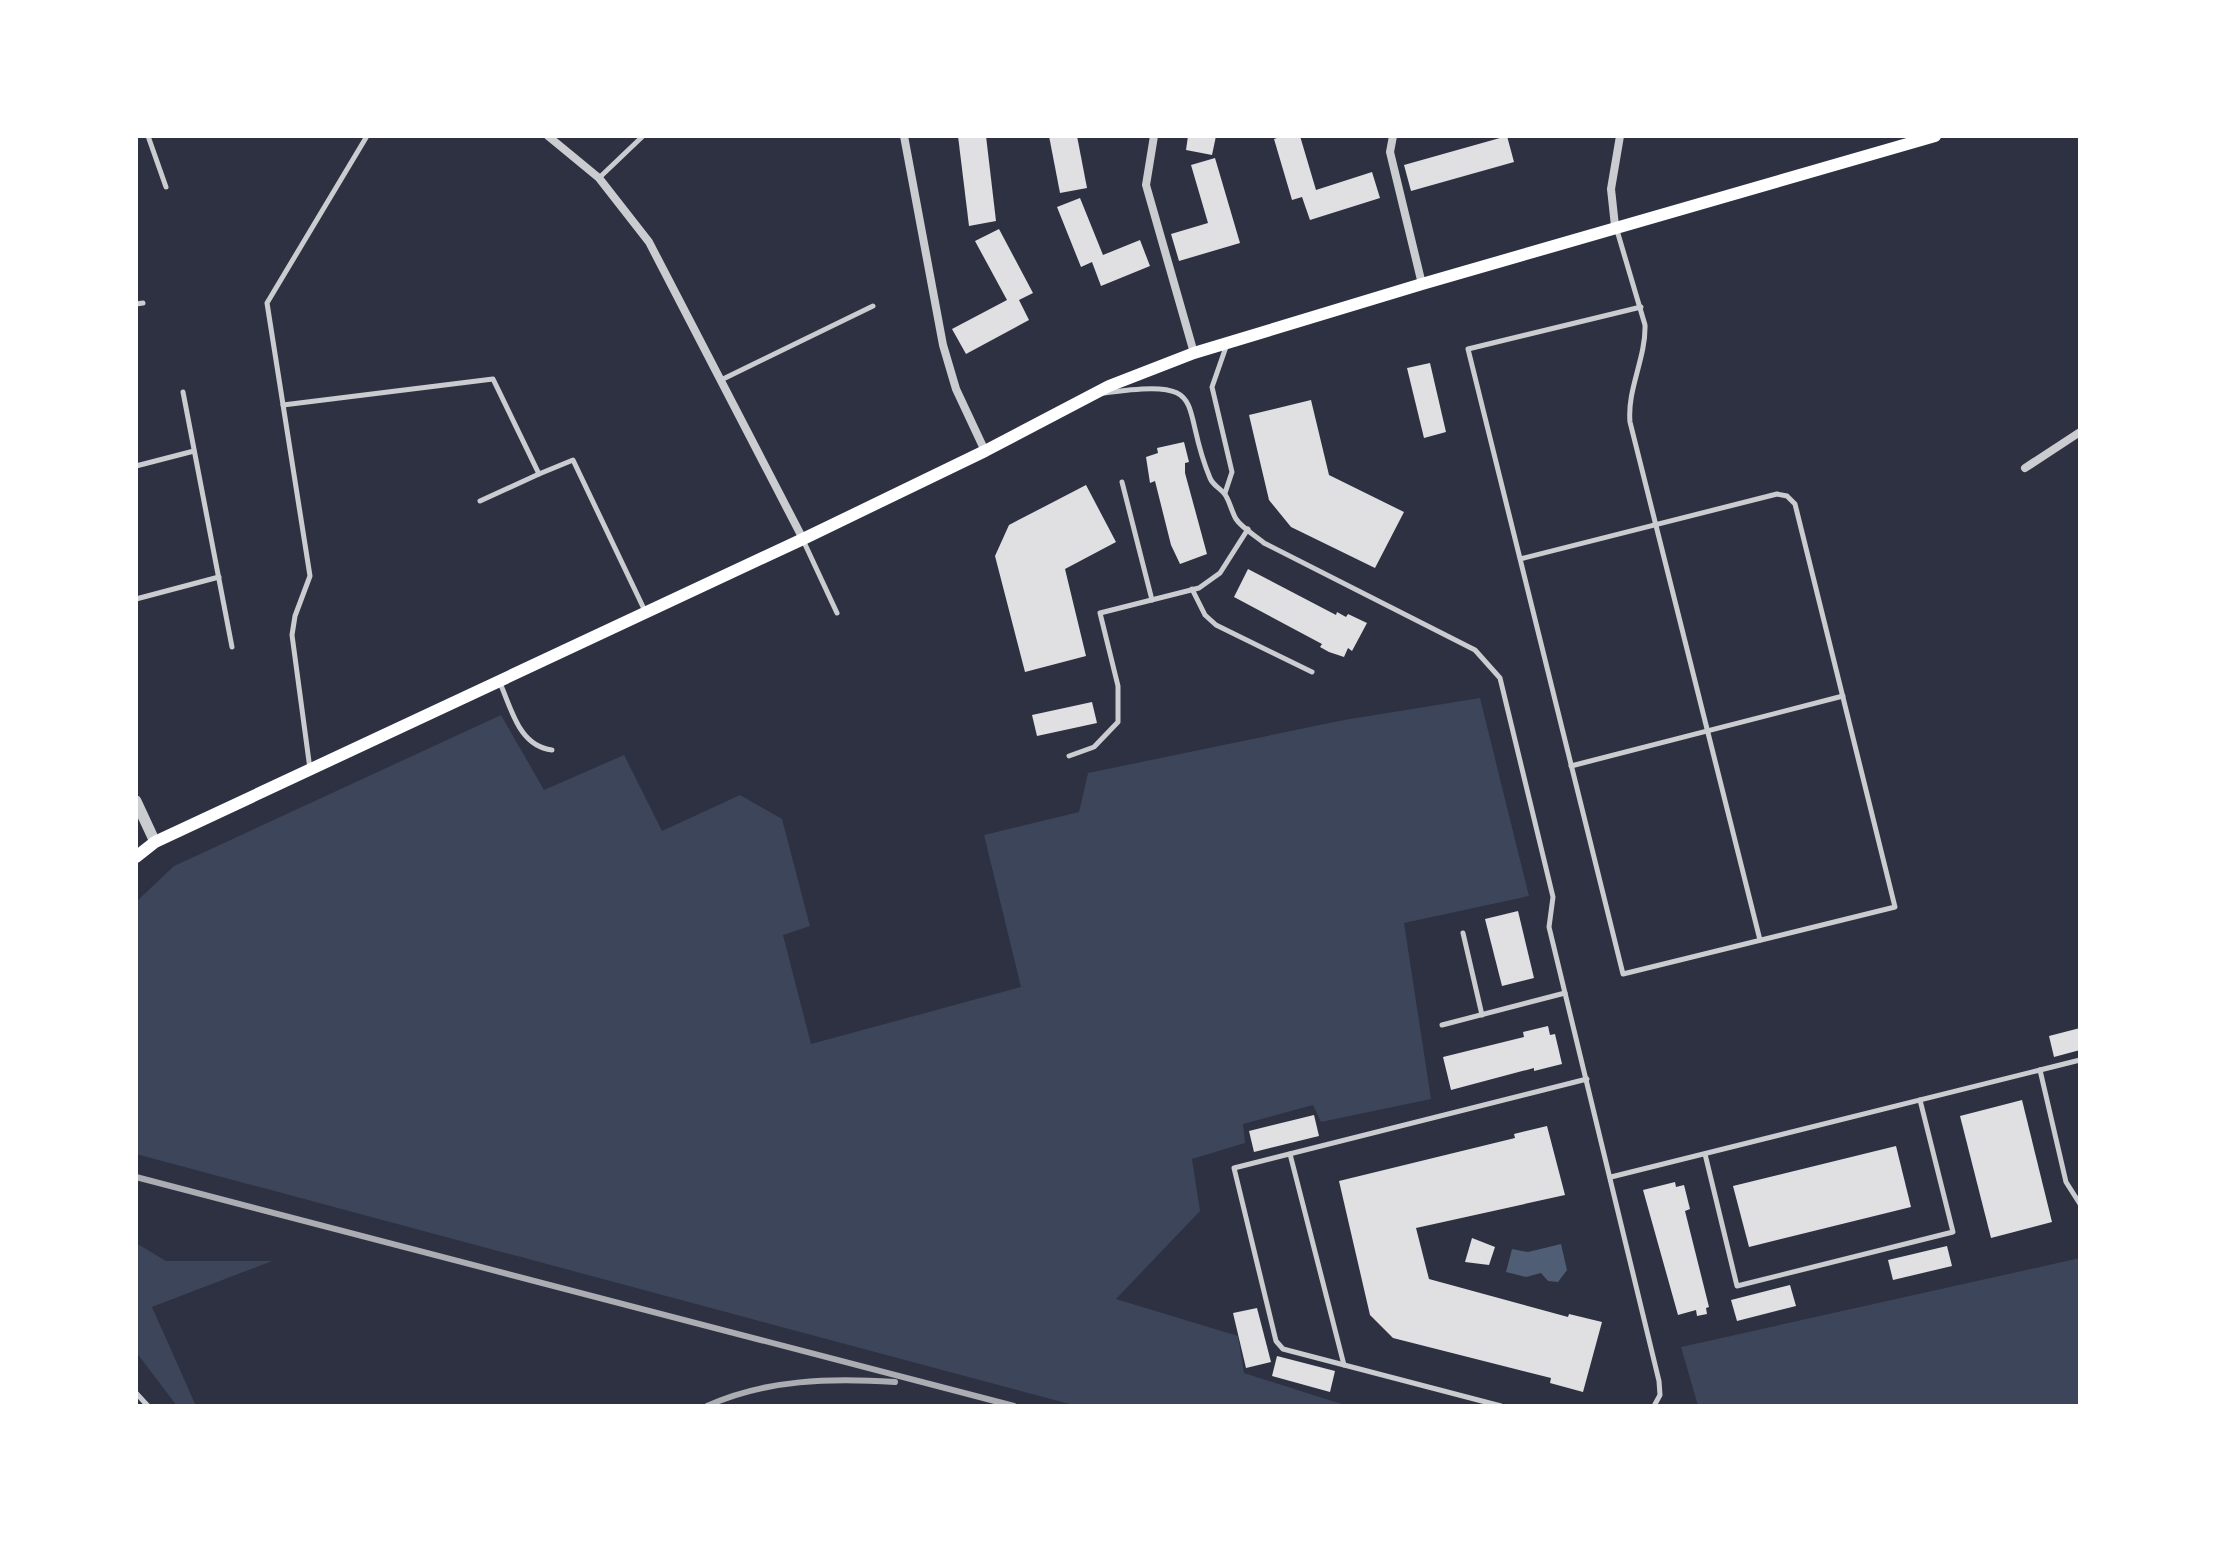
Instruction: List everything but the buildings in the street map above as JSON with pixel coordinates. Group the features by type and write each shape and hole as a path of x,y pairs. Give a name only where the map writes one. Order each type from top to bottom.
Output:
{"main road":[{"path":"136,857 155,842 803,539 985,451 1093,394 1194,353 1615,226 1935,136"}],"street":[{"path":"548,136 599,178 649,242 803,539"},
{"path":"904,136 943,345 956,389 985,451"},
{"path":"1154,136 1146,185 1194,353"},
{"path":"1393,136 1390,152 1422,284"},
{"path":"1615,226 1611,189 1620,136"},
{"path":"2025,468 2080,432"},
{"path":"136,801 155,842"}],"lane":[{"path":"148,136 166,187"},
{"path":"310,770 292,635 295,616 310,576 267,303 367,136"},
{"path":"599,178 643,136"},
{"path":"1615,226 1641,307 1645,339 1629,411 1760,940"},
{"path":"721,380 873,306"},
{"path":"1520,559 1777,494 1787,496 1795,504 1895,907 1623,974 1571,766 1468,349 1641,307"},
{"path":"1225,493 1232,472 1212,387 1227,343"},
{"path":"283,405 493,379 539,474"},
{"path":"1093,394 1145,388 1168,389 1186,397 1194,413 1211,483 1225,493 1237,521 1264,543 1475,650 1493,666 1500,678 1553,897 1549,927 1659,1381 1660,1395 1654,1406"},
{"path":"183,392 232,647"},
{"path":"136,466 194,451"},
{"path":"480,501 573,460 646,612"},
{"path":"1122,482 1152,600"},
{"path":"1069,756 1094,747 1118,722 1118,686 1100,613 1192,589 1220,573 1248,529"},
{"path":"803,539 837,613"},
{"path":"136,599 219,577"},
{"path":"1192,589 1205,615 1216,625 1312,672"},
{"path":"499,681 526,740 537,748 552,750"},
{"path":"1571,766 1843,696"},
{"path":"1463,933 1482,1015"},
{"path":"1442,1025 1566,993"},
{"path":"1611,1177 2080,1060"},
{"path":"2040,1070 2066,1182 2080,1204"},
{"path":"1501,1406 1283,1349 1276,1341 1234,1168 1587,1079"},
{"path":"1705,1154 1737,1286 1953,1232 1920,1100"},
{"path":"1290,1154 1344,1365"},
{"path":"136,1393 148,1406"}],"shaded area":[{"path":"1480,698 1529,896 1404,923 1431,1099 1321,1122 1313,1105 1243,1124 1245,1143 1192,1159 1200,1211 1116,1299 1238,1336 1244,1373 1348,1406 1077,1406 136,1154 136,902 174,866 501,715 544,790 624,755 662,831 740,795 782,819 810,926 783,935 811,1044 1021,987 984,835 1079,812 1088,773 1344,720"},
{"path":"136,1243 166,1261 272,1261 152,1307 196,1406 177,1406 136,1352"},
{"path":"1561,1244 1567,1270 1558,1282 1548,1281 1541,1273 1526,1277 1506,1272 1512,1249 1528,1252"},
{"path":"2080,1258 2080,1406 1698,1406 1681,1347"}],"railway":[{"path":"136,1177 1014,1406"},
{"path":"707,1406 776,1385 847,1380 895,1382"}]}
